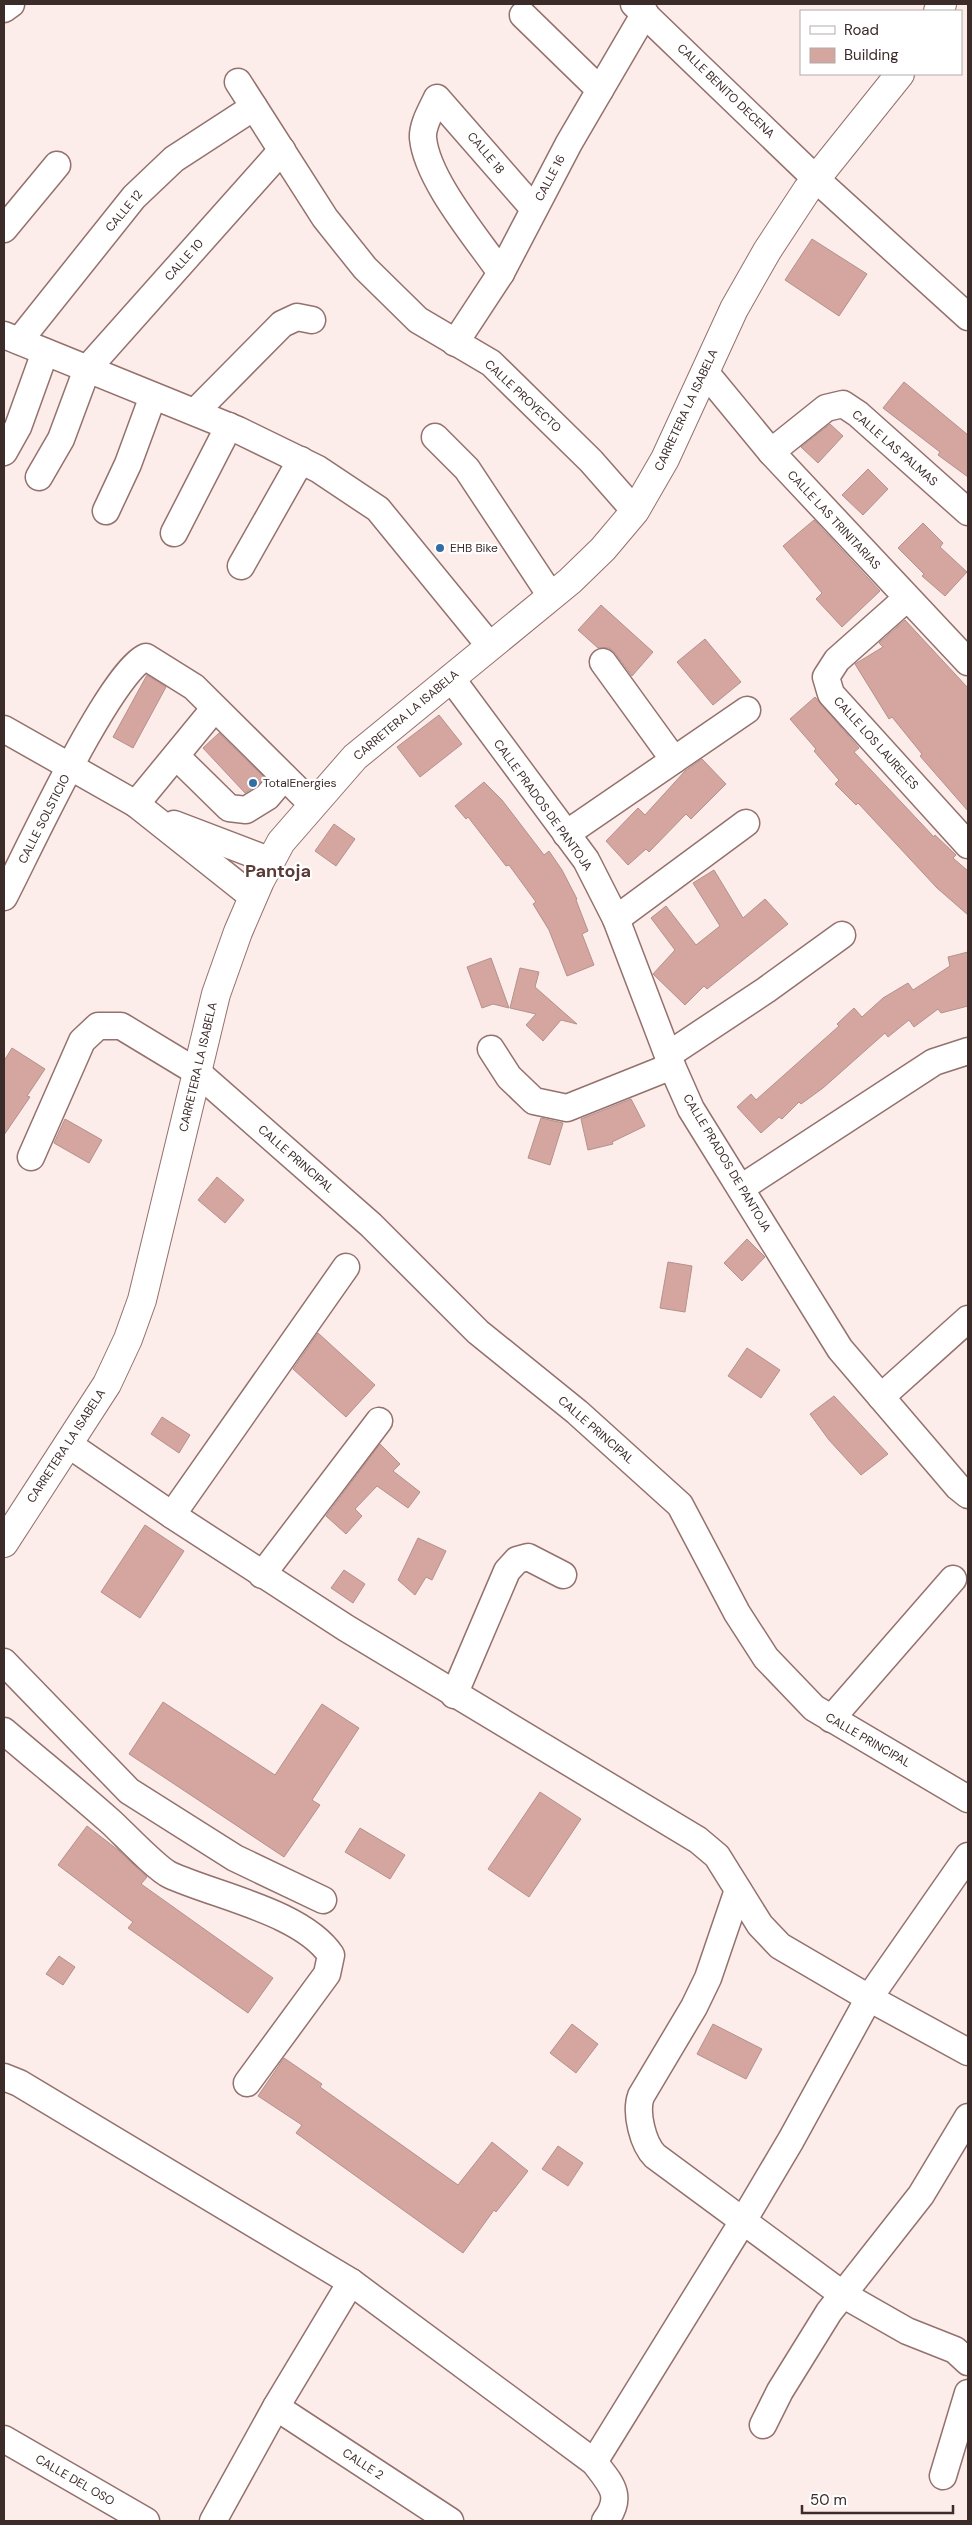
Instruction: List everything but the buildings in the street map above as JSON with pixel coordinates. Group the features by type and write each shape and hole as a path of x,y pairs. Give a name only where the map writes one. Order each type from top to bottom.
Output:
{"main road":[{"name":"CARRETERA LA ISABELA","path":"4,1543 107,1384 128,1339 142,1300 216,994 253,897 281,842 312,804 355,757 551,596 603,549 635,511 665,459 734,309 767,251 816,179 899,75"}],"street":[{"path":"4,9 11,4"},
{"name":"CALLE 16","path":"455,343 501,273 600,90 640,8"},
{"name":"CALLE BENITO DECENA","path":"640,8 816,179 968,317"},
{"path":"523,15 600,90"},
{"name":"CALLE PROYECTO","path":"238,82 325,218 365,268 418,320 491,363 591,461 635,511"},
{"name":"CALLE 18","path":"501,273 439,184 431,165 423,137 437,98 534,209"},
{"name":"CALLE 12","path":"11,338 134,197 174,159 254,107"},
{"name":"CALLE 10","path":"87,369 282,150"},
{"path":"4,229 57,165"},
{"path":"195,412 282,324 297,317 312,320"},
{"path":"11,338 229,426 318,469 378,509 490,646"},
{"path":"4,452 18,427 45,352"},
{"path":"39,477 61,439 87,369"},
{"name":"CALLE LAS TRINITARIAS","path":"705,372 771,452 968,662"},
{"path":"106,511 128,464 153,396"},
{"name":"CALLE LAS PALMAS","path":"771,452 826,408 842,404 858,414 968,512"},
{"path":"174,533 229,426"},
{"path":"435,437 467,469 551,596"},
{"path":"241,566 301,460"},
{"name":"CALLE LOS LAURELES","path":"907,598 837,660 826,677 831,694 968,844"},
{"name":"CALLE SOLSTICIO","path":"4,897 106,700 132,665 146,657 194,687 214,709"},
{"path":"603,662 674,760"},
{"name":"CALLE PRADOS DE PANTOJA","path":"451,678 586,860 616,919 670,1060 692,1109 840,1349 958,1487 968,1495"},
{"path":"143,809 176,756 214,709 312,804"},
{"path":"566,834 747,710"},
{"path":"4,729 143,809 271,861"},
{"path":"176,756 229,808 246,810 267,797 284,777"},
{"path":"143,809 253,897"},
{"path":"616,919 746,823"},
{"path":"491,1049 509,1077 534,1101 567,1108 670,1060 842,935"},
{"name":"CALLE PRINCIPAL","path":"31,1157 82,1041 98,1026 121,1026 197,1072 371,1225 478,1332 577,1412 680,1505 736,1612 766,1658 814,1708 968,1799"},
{"path":"741,1188 934,1062 968,1051"},
{"path":"172,1515 346,1267"},
{"path":"881,1397 968,1319"},
{"path":"262,1575 379,1421"},
{"path":"68,1444 262,1575 454,1695 698,1840 717,1856 760,1925 780,1946 869,1998 968,2052"},
{"path":"454,1695 507,1571 517,1560 528,1557 563,1575"},
{"path":"830,1718 953,1579"},
{"path":"4,1662 129,1791 235,1858 322,1900"},
{"path":"4,1731 103,1815 168,1874 262,1910 304,1930 324,1944 331,1955 327,1974 247,2082"},
{"path":"594,2462 743,2221 791,2140 869,1998 968,1856"},
{"path":"738,1890 708,1978 694,2007 640,2096 638,2108 650,2151 842,2294 907,2331 955,2350 968,2362"},
{"path":"4,2077 19,2083 79,2118 351,2282 594,2462 610,2482 616,2496 613,2511 605,2521"},
{"path":"763,2425 780,2391 842,2294 920,2195 968,2117"},
{"path":"212,2521 276,2407 351,2282"},
{"path":"943,2476 963,2417 968,2393"},
{"name":"CALLE 2","path":"276,2407 450,2521"},
{"name":"CALLE DEL OSO","path":"4,2439 146,2521"}],"place":[{"name":"EHB Bike","path":"440,548"},
{"name":"TotalEnergies","path":"253,783"}],"district":[{"name":"Pantoja","path":"278,871"}]}
